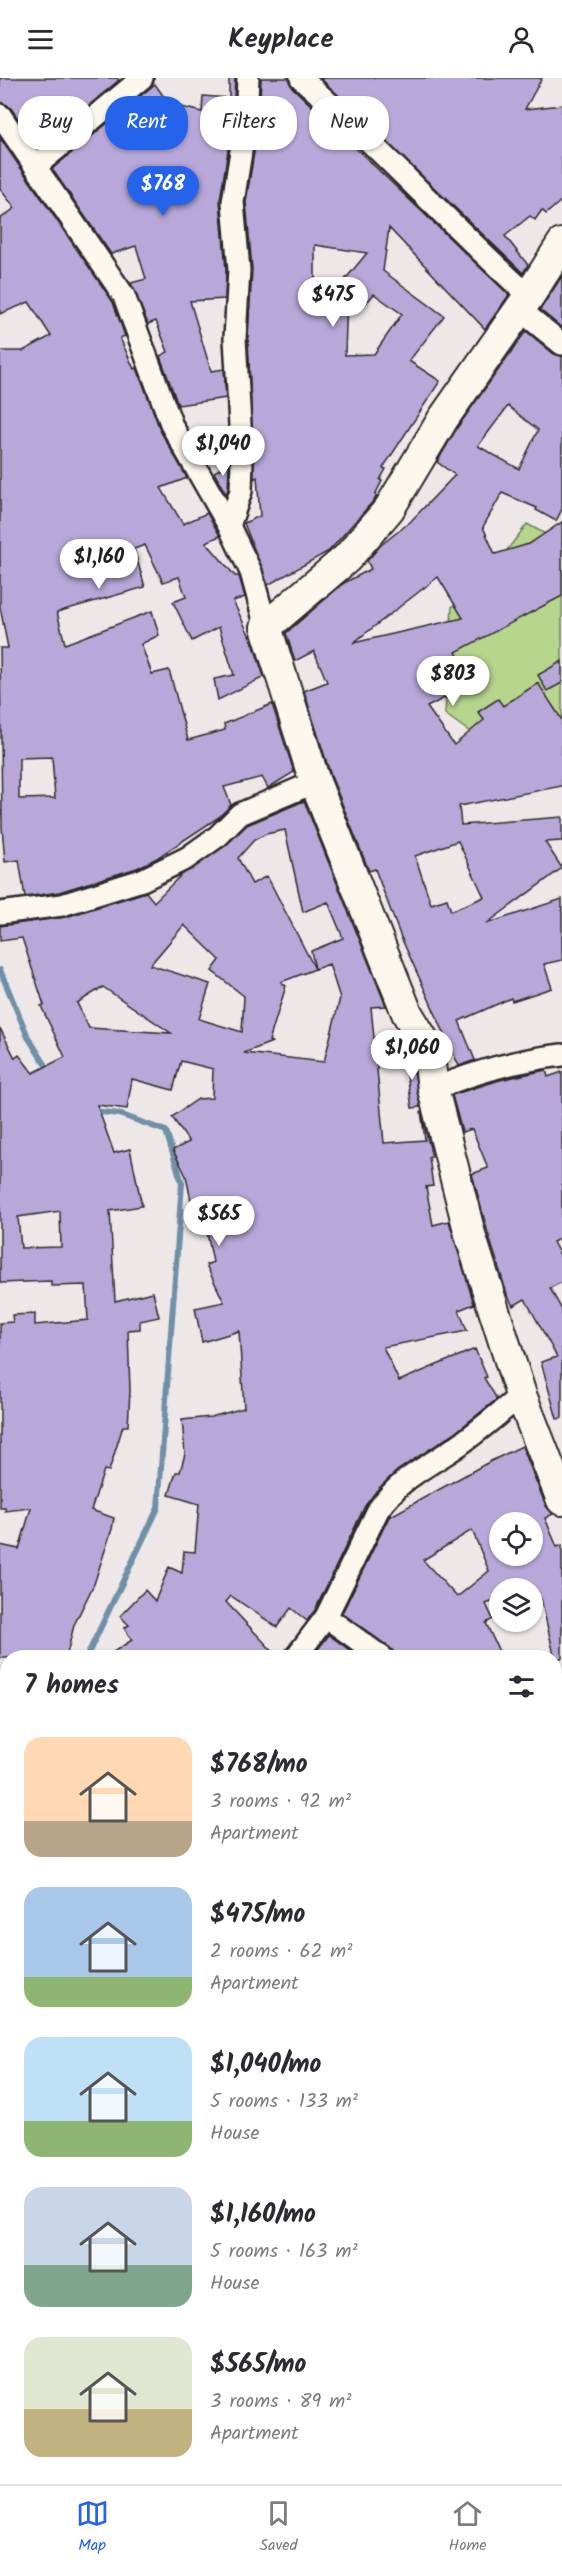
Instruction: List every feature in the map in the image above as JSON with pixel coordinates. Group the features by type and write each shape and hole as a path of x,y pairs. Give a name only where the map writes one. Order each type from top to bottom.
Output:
{"street":[{"path":"36,166 142,78"},
{"path":"229,525 241,491 242,460 235,338 239,270 232,202 246,120 248,78"},
{"path":"301,78 562,344"},
{"path":"0,115 124,296 172,426 229,525 251,572 315,782 407,1013 428,1048 433,1089 471,1238 521,1395 562,1500"},
{"path":"266,627 347,558 383,516 443,419 562,244"},
{"path":"0,913 62,905 142,880 194,852 218,836 240,814 315,782"},
{"path":"433,1089 481,1070 520,1060 562,1055"},
{"path":"301,1650 326,1617 374,1518 389,1494 405,1479 483,1427 521,1395"},
{"path":"326,1617 372,1650"}],"green space":[{"path":"527,524 562,543 562,722 481,740 445,714 452,607 482,583"}],"building":[{"path":"0,78 117,78 119,80 93,102 93,96 18,96 18,118 11,108 0,102"},
{"path":"229,78 235,78 234,96 229,96"},
{"path":"261,78 289,78 292,87 309,103 309,150 358,150 509,295 485,329 389,228 383,271 444,316 409,361 440,381 383,468 386,469 380,480 382,481 375,499 329,551 268,585 244,523 260,516 257,477 254,479 248,338 252,269 246,202 254,150 297,150 297,96 260,96","holes":["315,245 367,253 334,293 315,280","374,294 402,314 374,354 345,355 347,296 362,308"]},
{"path":"320,78 542,78 525,109 562,105 562,200 546,214 542,210 535,220 530,216 505,236 528,265 523,273 389,144 389,96 339,96"},
{"path":"155,84 163,96 140,96"},
{"path":"188,109 200,112 200,150 228,150 220,200 226,270 225,299 190,301 211,371 224,369 226,398 178,405 160,356 168,352 156,321 148,324 131,283 146,279 136,246 111,254 52,169 75,150 93,150 93,135 105,125 105,150 188,150"},
{"path":"0,138 113,302 125,336 120,338 134,369 137,368 161,432 187,478 161,488 183,524 207,513 218,532 220,536 206,542 235,576 239,576 245,597 233,601 253,643 264,677 218,700 214,679 234,675 219,627 192,641 173,602 186,597 179,577 163,582 145,545 134,549 145,587 57,612 65,644 152,611 159,635 141,644 152,674 169,670 188,740 225,730 224,724 272,704 294,772 268,788 262,777 224,787 231,805 219,817 157,858 137,868 59,892 25,897 19,860 5,862 2,827 0,648 8,648 0,607 0,351 23,351 51,336 29,302 0,314 0,219 15,208 0,189","holes":["52,757 55,798 19,799 19,758"]},
{"path":"562,276 562,328 540,310"},
{"path":"526,331 554,354 562,356 562,509 556,521 536,510 537,508 502,493 483,527 495,554 529,544 562,522 562,596 456,652 473,683 427,707 454,745 484,720 478,712 498,699 503,706 538,683 562,720 562,786 459,806 461,825 562,817 562,841 545,842 562,868 486,924 562,899 562,960 544,964 552,988 512,1001 511,998 459,1021 475,1060 459,1066 400,935 375,869 369,871 331,776 304,691 327,682 314,651 295,661 286,633 344,583 371,569 367,561 381,545 410,522 455,475 437,462 457,428","holes":["508,406 538,430 519,469 478,446","438,577 463,618 353,643","458,841 484,897 451,911 447,899 431,904 415,856"]},
{"path":"229,464 228,489 226,494 214,472"},
{"path":"562,661 562,683 547,691 538,675"},
{"path":"304,801 386,1006 371,1007 384,1143 425,1140 421,1111 432,1157 429,1157 433,1186 426,1187 433,1225 449,1221 474,1304 459,1310 467,1331 383,1347 399,1381 475,1349 487,1377 484,1378 497,1399 457,1431 397,1471 377,1490 365,1506 315,1610 307,1621 291,1608 277,1627 231,1596 226,1602 271,1650 116,1650 132,1640 124,1628 129,1625 120,1616 145,1590 155,1601 169,1567 182,1573 184,1551 195,1552 199,1504 169,1495 176,1472 180,1472 185,1454 182,1420 211,1417 244,1408 239,1331 202,1342 195,1308 224,1302 206,1265 213,1262 206,1228 197,1230 186,1176 173,1150 189,1142 172,1117 198,1099 212,1098 213,1069 181,1061 173,1090 132,1079 127,1109 97,1105 114,1153 130,1149 142,1206 110,1211 115,1301 153,1292 159,1317 140,1321 140,1329 128,1330 130,1391 128,1426 123,1426 109,1471 104,1470 91,1510 114,1518 112,1529 94,1584 74,1625 68,1650 0,1650 0,1545 19,1549 31,1508 5,1511 5,1508 0,1508 0,1323 13,1322 12,1315 35,1314 35,1325 88,1320 86,1285 51,1286 51,1281 0,1283 0,1028 15,1058 19,1055 33,1073 65,1057 41,1006 44,1005 22,938 0,941 0,926 66,917 146,892 154,902 181,875 225,846 247,825","holes":["285,830 303,912 328,902 343,938 311,951 315,969 267,876 252,884 238,858 254,840 266,834","184,925 220,960 212,971 244,996 242,1032 199,1019 210,984 150,965","329,964 340,998 324,1062 244,1053 272,1042 269,1041 286,986 281,982","103,987 171,1033 89,1028 77,1003","60,1211 61,1247 21,1248 18,1217"]},
{"path":"411,1053 420,1107 412,1108 404,1054"},
{"path":"546,1070 548,1077 562,1072 562,1237 553,1242 562,1259 562,1282 550,1288 562,1310 562,1418 557,1419 541,1362 557,1357 525,1299 513,1306 507,1294 472,1174 488,1168 472,1129 462,1132 452,1095 500,1080"},
{"path":"522,1446 546,1506 553,1514 545,1518 557,1547 562,1545 562,1650 553,1650 543,1608 543,1578 489,1578 489,1603 486,1604 489,1610 489,1621 486,1623 498,1650 391,1650 342,1613 389,1517","holes":["472,1530 489,1571 457,1597 423,1560"]},
{"path":"329,1635 349,1650 317,1650"}],"waterway":[{"path":"0,970 28,1037 50,1072"},
{"path":"90,1650 158,1508 182,1183 166,1131 119,1114 94,1111"}]}
